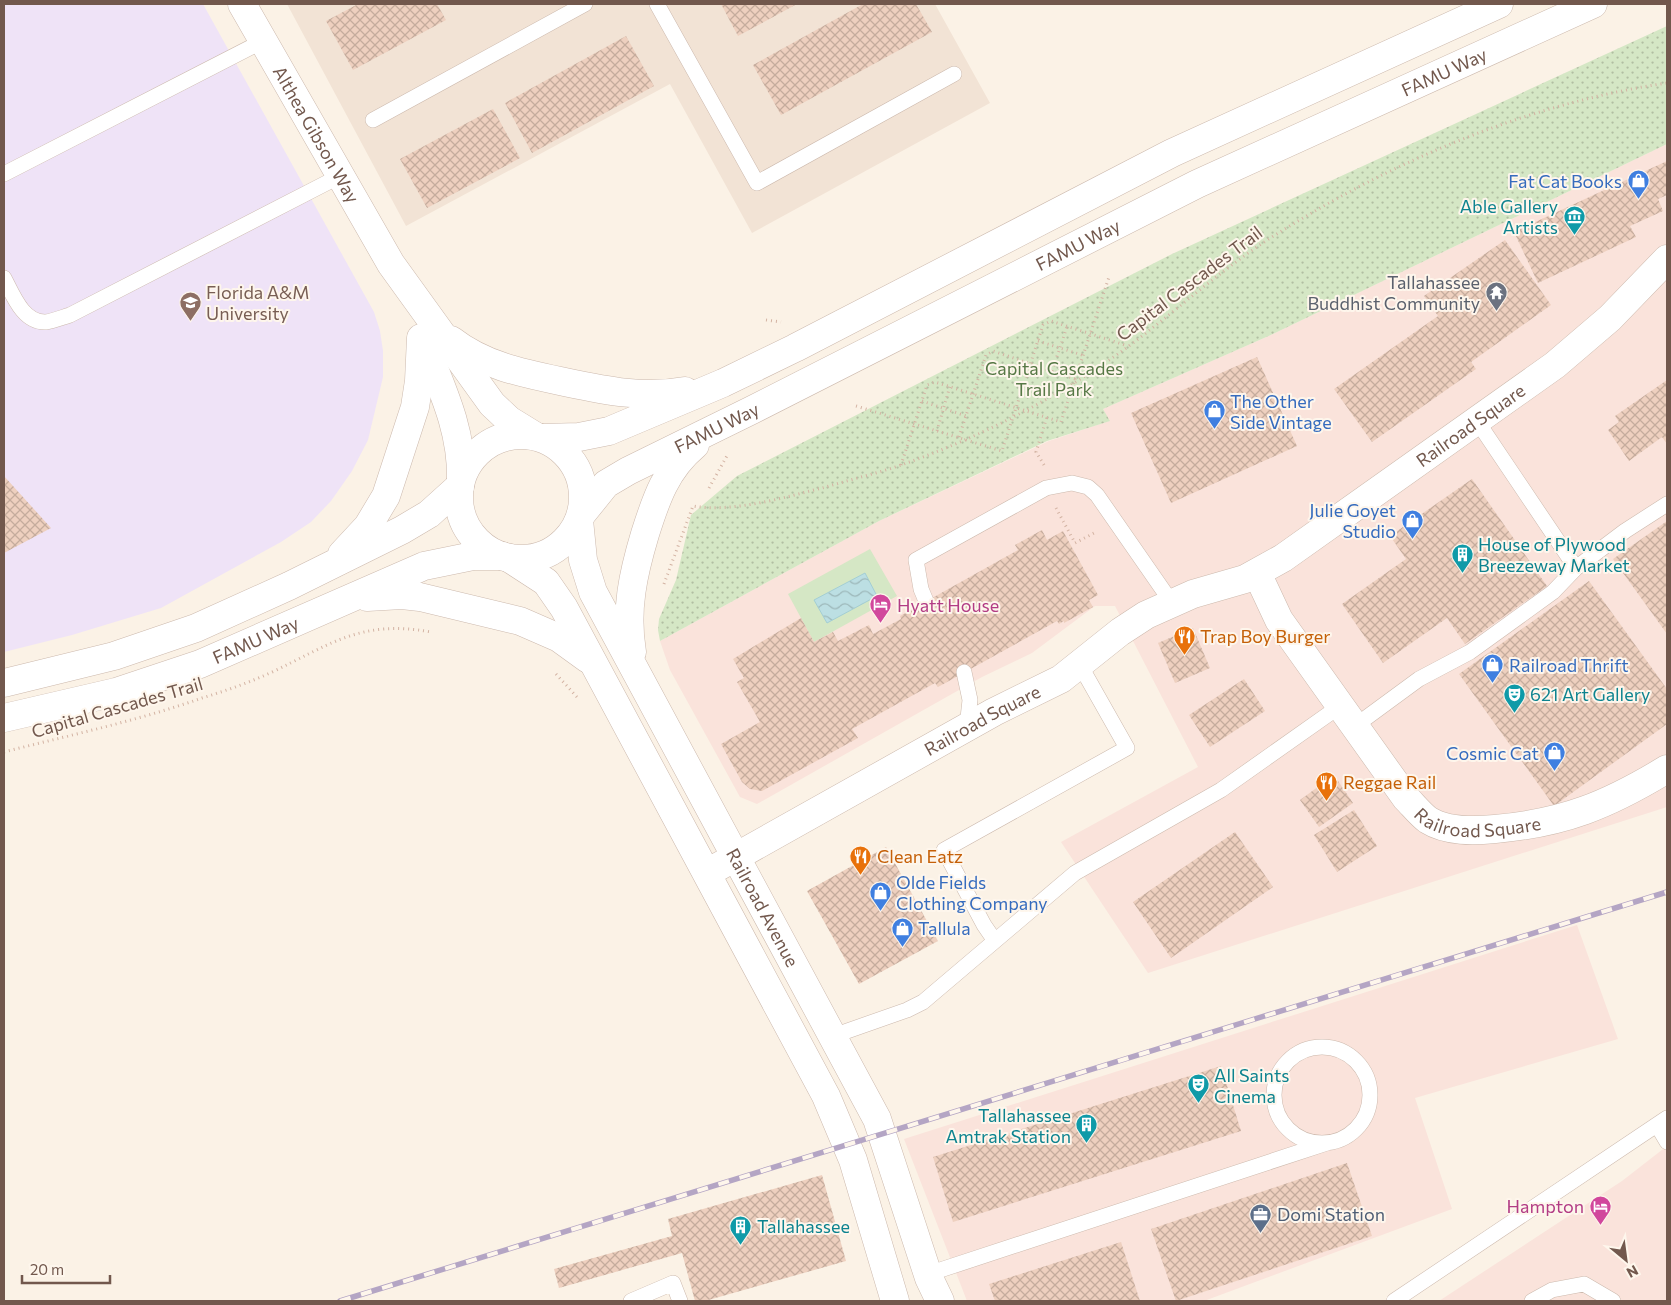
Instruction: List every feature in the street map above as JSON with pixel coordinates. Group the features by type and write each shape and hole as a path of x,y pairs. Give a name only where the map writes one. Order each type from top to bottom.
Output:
{"street":[{"name":"Althea Gibson Way","path":"242,4 430,334 492,404 509,420 539,437"},
{"name":"FAMU Way","path":"4,682 114,656 162,640 241,609 416,523 440,506 461,483 475,455 490,443 516,435 579,437 609,431 723,382 795,348 1163,157 1498,4"},
{"name":"FAMU Way","path":"4,718 123,690 200,664 340,601 435,562 473,556 526,559 551,552 571,535 580,517 596,494 617,477 1197,184 1593,4"},
{"name":"Railroad Square","path":"707,872 967,727 1051,685 1080,665 1120,632 1146,615 1172,603 1257,573 1296,549 1477,421 1582,343 1610,318 1667,259"},
{"name":"Althea Gibson Way","path":"430,334 458,432 461,454 461,483"},
{"path":"318,572 340,556 360,536 376,515 386,496 415,407 430,334 495,365 614,393 666,394 723,382"},
{"path":"636,668 629,632 630,591 657,496 662,483 679,460 719,426"},
{"path":"539,437 567,454 577,469 584,496 580,517"},
{"name":"FAMU Way","path":"461,483 460,510 470,532 487,549 505,557"},
{"name":"Railroad Avenue","path":"580,517 581,549 589,582 877,1120 928,1274 940,1301"},
{"name":"Railroad Avenue","path":"505,557 538,575 553,590 707,872 826,1096 846,1137 895,1301"},
{"name":"Railroad Square","path":"1257,573 1280,620 1347,716 1418,811 1428,819 1452,828 1482,830 1519,827 1566,818 1610,801 1667,770"},
{"path":"340,601 402,595 505,617 559,638 579,651 598,670"}],"lane":[{"path":"373,120 585,4"},
{"path":"657,4 757,183 954,74"},
{"path":"4,174 263,41"},
{"path":"4,278 19,306 32,319 46,322 70,315 340,176"},
{"path":"1477,421 1576,568"},
{"path":"926,601 921,588 916,560 1046,488 1063,484 1081,484 1097,495 1172,603"},
{"path":"833,1036 915,1007 939,990 1075,873 1347,716 1470,652 1553,592 1576,568 1625,531 1667,504"},
{"path":"995,941 984,925 944,850 1127,748 1080,665"},
{"path":"964,672 970,700 967,727"},
{"path":"928,1274 1345,1138 1358,1127 1367,1113 1370,1096 1368,1080 1357,1061 1343,1052 1326,1047 1310,1048 1295,1056 1284,1066 1276,1080 1274,1097 1277,1113 1283,1123 1295,1135 1310,1142 1327,1143"},
{"path":"1394,1301 1662,1122 1667,1142"},
{"path":"631,1301 673,1283 680,1301"},
{"path":"1532,1301 1552,1290 1584,1284 1606,1300"}],"path":[{"name":"Capital Cascades Trail","path":"664,584 693,506 719,508 776,499 901,466 964,439 1025,410 1129,346 1253,250 1316,210 1378,177 1440,149 1504,124 1586,100 1667,82"},
{"path":"901,466 927,385 935,382 1061,422 1109,277"},
{"path":"856,406 1002,451 1043,325 1050,321 1129,346"},
{"path":"1052,371 1067,326"},
{"path":"1038,341 1082,356"},
{"path":"959,437 986,355 993,351 1075,380"},
{"path":"937,431 950,386"},
{"path":"922,401 966,416"},
{"path":"1047,417 1036,452 1047,472"},
{"path":"1052,501 1075,543 1098,530"},
{"name":"Capital Cascades Trail","path":"4,752 103,728 202,698 270,673 354,633 390,627 439,634"},
{"path":"553,670 580,700"}],"shaded area":[{"name":"Florida A&M University","path":"4,4 203,4 374,312 380,331 383,351 383,377 368,440 352,471 331,501 311,522 281,542 161,608 72,635 4,652"},
{"path":"287,4 935,4 990,103 752,233 670,84 406,226"},
{"path":"1667,144 1667,807 1148,973 1061,842 1198,767 1115,606 1095,606 1032,653 982,677 757,804 740,797 670,670 660,641 879,521 1049,441 1109,421 1103,409 1273,334"},
{"path":"1577,925 1618,1039 1415,1098 1452,1209 1204,1301 967,1301 904,1139"},
{"name":"Hampton","path":"1667,1146 1667,1301 1439,1301 1622,1181"}],"green space":[{"name":"Capital Cascades Trail Park","path":"1667,26 1667,144 1273,334 1103,409 1110,421 1047,441 879,521 660,641 659,619 676,580 691,515 737,476 1172,254"},
{"path":"870,549 897,596 814,642 788,594"}],"water":[{"path":"865,573 877,596 827,623 814,600"}],"building":[{"path":"358,4 437,4 446,20 353,70 326,21"},
{"path":"721,4 797,4 738,36"},
{"path":"863,4 916,4 932,32 781,115 753,65"},
{"path":"626,36 654,86 532,153 505,103"},
{"path":"493,109 520,158 427,208 400,159"},
{"path":"1667,161 1667,195 1658,199 1663,211 1630,226 1636,237 1538,283 1514,232"},
{"path":"1505,240 1551,305 1471,362 1476,369 1372,442 1334,389 1438,316 1424,296"},
{"name":"The Other Side Vintage","path":"1257,357 1297,446 1171,503 1131,413"},
{"path":"1667,380 1667,444 1662,437 1629,461 1608,430 1619,422 1615,416"},
{"path":"4,476 51,528 4,553"},
{"name":"House of Plywood Breezeway Market","path":"1472,479 1547,586 1465,644 1447,618 1383,663 1342,604 1406,559 1390,536"},
{"path":"1667,521 1667,634 1613,559"},
{"path":"1042,530 1047,540 1063,531 1098,595 1089,600 1093,607 1064,623 1064,621 1059,624 1057,621 938,687 935,683 852,729 858,738 762,791 750,789 742,782 721,744 760,722 737,682 744,678 733,659 801,618 814,642 833,632 838,641 869,625 873,634 901,619 900,616 1018,550 1015,545"},
{"path":"1589,581 1667,689 1667,724 1554,806 1459,674"},
{"name":"Trap Boy Burger","path":"1193,628 1210,668 1175,683 1158,643"},
{"path":"1244,679 1265,711 1210,747 1189,715"},
{"name":"Reggae Rail","path":"1334,775 1353,803 1319,827 1300,800"},
{"path":"1354,810 1377,846 1337,872 1314,835"},
{"path":"1235,832 1273,887 1171,958 1133,902"},
{"path":"886,847 938,941 859,984 807,891"},
{"name":"Tallahassee Amtrak Station","path":"1221,1066 1241,1131 953,1222 933,1157"},
{"name":"Domi Station","path":"1347,1163 1372,1236 1176,1301 1151,1229"},
{"name":"Tallahassee","path":"822,1175 846,1261 705,1301 695,1301 682,1253 559,1288 554,1269 672,1236 668,1219"},
{"path":"1121,1242 1140,1301 995,1301 989,1284"}],"railway":[{"path":"340,1301 1667,892"}],"place":[{"name":"Fat Cat Books","path":"1638,200"},
{"name":"Able Gallery Artists","path":"1574,235"},
{"name":"Tallahassee Buddhist Community","path":"1496,311"},
{"name":"Florida A&M University","path":"190,321"},
{"name":"The Other Side Vintage","path":"1214,430"},
{"name":"Julie Goyet Studio","path":"1412,539"},
{"name":"House of Plywood Breezeway Market","path":"1462,573"},
{"name":"Hyatt House","path":"881,624"},
{"name":"Trap Boy Burger","path":"1184,655"},
{"name":"Railroad Thrift","path":"1493,684"},
{"name":"621 Art Gallery","path":"1514,713"},
{"name":"Cosmic Cat","path":"1555,772"},
{"name":"Reggae Rail","path":"1327,801"},
{"name":"Clean Eatz","path":"861,875"},
{"name":"Olde Fields Clothing Company","path":"880,911"},
{"name":"Tallula","path":"902,947"},
{"name":"All Saints Cinema","path":"1198,1104"},
{"name":"Tallahassee Amtrak Station","path":"1087,1144"},
{"name":"Hampton","path":"1600,1225"},
{"name":"Domi Station","path":"1261,1233"},
{"name":"Tallahassee","path":"741,1245"}]}
